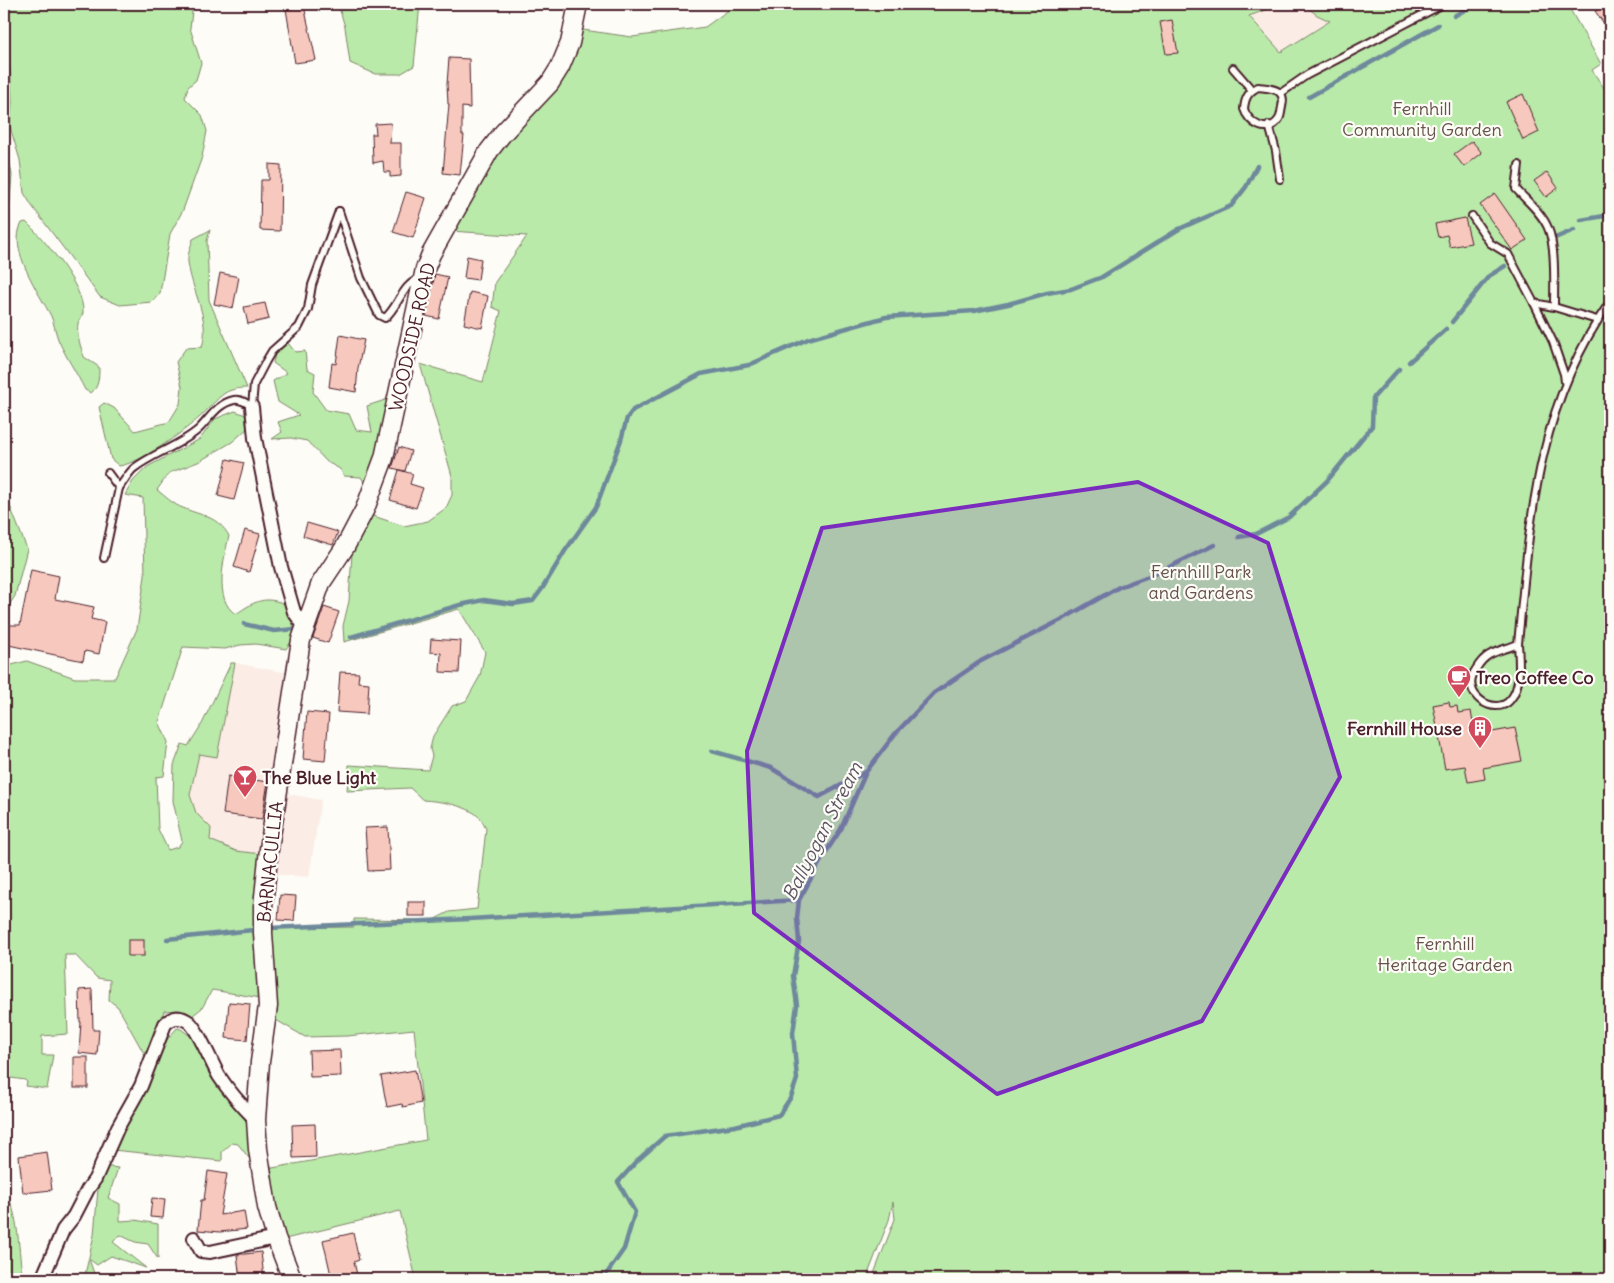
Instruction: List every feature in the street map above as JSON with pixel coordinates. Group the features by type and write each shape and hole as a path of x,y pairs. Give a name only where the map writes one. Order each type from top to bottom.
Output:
{"street":[{"name":"WOODSIDE ROAD","path":"312,607 321,583 352,534 365,509 384,458 424,277 431,254 489,151 503,133 550,83 560,67 570,43 578,4"},
{"path":"252,407 255,438 281,567 294,612 305,627"},
{"name":"BARNACULLIA","path":"292,1279 276,1238 268,1207 258,1149 256,1120 260,1062 268,1006 263,906 269,849 301,640 312,607"},
{"path":"42,1279 63,1230 74,1216 95,1179 118,1127 140,1086 165,1024 171,1018 179,1017 189,1022 218,1075 235,1099 256,1120"},
{"path":"194,1238 201,1251 210,1252 276,1238"}],"lane":[{"path":"1281,93 1307,75 1442,4"},
{"path":"1233,68 1252,90"},
{"path":"1258,88 1276,90 1281,93 1283,99 1278,120 1269,125 1261,126 1255,125 1246,115 1244,102 1252,90 1258,88"},
{"path":"1269,125 1276,151 1280,179"},
{"path":"1519,165 1516,189 1538,213 1548,228 1553,257 1554,306"},
{"path":"252,407 254,384 266,361 272,352 299,327 308,309 312,284 339,211 361,278 379,316 385,318 414,280 424,277"},
{"path":"1472,216 1490,243 1508,254 1534,302 1559,356 1565,383"},
{"path":"1534,302 1554,306 1597,320"},
{"path":"1518,644 1488,656 1474,671 1470,680 1471,690 1487,705 1498,706 1509,703 1514,695 1517,685 1518,644 1536,482 1565,383 1597,320 1610,302"},
{"path":"104,558 120,488 131,471 146,459 181,442 198,430 217,408 234,400 244,401 252,407"},
{"path":"108,473 120,488"}],"highlighted area":[{"path":"1138,482 1268,543 1340,777 1202,1021 997,1094 754,913 747,751 822,528"}],"shaded area":[{"path":"1240,4 1356,4 1281,52"},
{"path":"235,663 288,673 262,854 236,851 210,840 211,828 196,813 190,795 199,754 217,757"},
{"name":"The Blue Light","path":"283,793 321,800 309,877 272,874"}],"green space":[{"path":"4,4 193,4 190,28 201,63 196,80 188,87 185,98 202,115 207,131 202,157 183,210 170,234 160,293 152,302 120,305 100,297 24,193 20,160 10,127 11,79 4,27"},
{"path":"338,4 420,4 414,66 400,74 375,74 350,63 345,27"},
{"name":"Fernhill Park and Gardens","path":"737,4 1282,4 1249,16 1281,52 1330,21 1317,15 1303,4 1567,4 1601,64 1592,70 1610,97 1610,1279 872,1279 895,1219 893,1202 889,1220 866,1279 416,1279 400,1211 285,1239 271,1196 267,1169 426,1140 414,1029 347,1036 305,1037 276,1020 269,928 354,927 354,919 433,920 449,912 477,909 486,829 480,818 461,807 423,800 410,788 347,791 349,765 428,770 432,756 430,749 433,736 452,706 466,701 480,676 485,652 459,609 344,642 343,626 349,601 352,553 350,552 370,515 404,526 428,521 446,508 452,495 452,476 420,364 483,382 501,311 492,307 495,282 527,236 450,231 504,142 562,81 570,68 583,30 632,37 705,27"},
{"path":"4,134 12,175 8,225 8,263 4,266"},
{"path":"26,222 62,264 71,277 82,302 83,313 78,323 80,345 84,357 99,367 97,385 91,393 85,390 64,352 51,316 21,257 18,233 22,223"},
{"path":"210,230 207,241 209,300 247,388 225,393 200,417 173,438 139,459 119,466 111,459 99,407 104,403 114,408 135,431 169,422 180,404 182,387 176,362 186,348 202,347 204,326 188,259 193,239"},
{"path":"288,343 295,352 305,351 307,369 315,373 313,392 326,410 349,414 356,430 372,432 367,406 391,398 381,446 362,493 364,482 361,477 344,476 340,469 327,462 307,441 291,438 272,439 282,432 278,422 299,415 278,402 273,381 287,373 273,363 275,354"},
{"path":"235,411 248,416 248,428 232,442 198,462 169,473 157,490 173,503 215,520 225,529 229,536 223,566 222,589 229,608 236,614 260,601 272,600 287,605 295,636 286,649 256,644 240,645 225,649 183,647 159,722 168,742 164,776 156,777 158,829 168,850 178,847 182,841 173,801 174,765 182,744 188,746 202,724 231,663 235,663 217,757 199,754 190,795 196,813 211,828 210,840 236,851 262,854 261,998 212,990 202,1008 192,1016 180,1010 164,1011 146,1057 118,1007 109,1000 110,980 97,978 75,955 65,955 68,1034 42,1036 42,1055 53,1055 47,1089 26,1086 27,1082 25,1080 4,1077 4,667 27,661 75,678 115,678 137,629 145,576 143,498 125,495 133,481 147,467 200,439 215,419"},
{"path":"4,491 27,549 15,596 4,613"},
{"path":"177,1028 193,1038 205,1064 248,1123 254,1158 249,1158 238,1144 232,1143 222,1152 222,1161 112,1150 131,1117 165,1042"},
{"path":"103,1166 118,1168 108,1198 120,1204 120,1221 135,1220 158,1224 158,1259 148,1244 135,1242 120,1235 113,1242 146,1268 111,1256 97,1265 89,1259 96,1279 84,1279 94,1235 99,1177"},
{"path":"4,1191 13,1209 16,1221 23,1279 4,1279"}],"building":[{"path":"1593,4 1610,4 1610,32 1595,11 1597,10"},
{"path":"304,6 316,60 295,63 286,9"},
{"path":"1172,20 1178,53 1166,54 1160,22"},
{"path":"449,58 469,59 470,108 462,107 462,135 464,135 460,175 443,173 449,104 447,84"},
{"path":"1523,94 1539,132 1523,140 1506,102"},
{"path":"391,123 390,143 401,143 401,176 390,177 390,172 384,172 383,161 373,163 372,134 376,134 375,124"},
{"path":"1472,141 1482,153 1464,167 1454,154"},
{"path":"269,164 281,165 280,231 260,230 261,180 269,180"},
{"path":"1547,172 1558,188 1546,197 1534,181"},
{"path":"406,192 426,198 413,238 393,232"},
{"path":"1495,194 1527,240 1512,250 1480,205"},
{"path":"1465,218 1471,243 1450,247 1447,235 1438,237 1435,224"},
{"path":"467,256 481,259 478,280 464,278"},
{"path":"220,273 239,277 233,308 214,304"},
{"path":"435,274 448,277 439,319 426,316"},
{"path":"470,292 488,296 482,328 464,324"},
{"path":"265,303 269,319 248,324 244,307"},
{"path":"340,335 364,340 358,368 356,392 329,387 332,363 336,364"},
{"path":"399,447 411,451 405,471 392,468"},
{"path":"227,459 244,463 234,500 218,496"},
{"path":"399,470 413,474 410,484 423,488 416,508 390,500"},
{"path":"307,523 338,532 333,545 303,536"},
{"path":"245,530 260,534 249,572 234,567"},
{"path":"31,570 59,576 55,599 94,607 91,619 105,622 99,654 85,651 83,661 4,644 4,625 20,625"},
{"path":"324,607 339,612 328,643 313,638"},
{"path":"431,639 461,641 459,673 440,672 441,653 430,652"},
{"path":"340,672 359,673 358,682 369,683 367,714 337,712"},
{"name":"Fernhill House","path":"1449,702 1450,707 1457,706 1458,713 1471,711 1475,735 1515,728 1522,761 1483,768 1485,779 1468,782 1465,766 1445,769 1433,705"},
{"path":"307,712 329,714 325,761 303,759"},
{"name":"The Blue Light","path":"228,776 268,782 262,819 223,814"},
{"path":"388,827 390,870 368,871 365,828"},
{"path":"280,895 296,896 294,921 278,920"},
{"path":"408,902 426,902 426,916 408,916"},
{"path":"128,940 144,940 144,956 128,956"},
{"path":"92,989 93,1030 99,1030 97,1055 79,1053 81,1022 79,990"},
{"path":"229,1002 250,1004 247,1040 226,1038"},
{"path":"340,1050 341,1076 310,1077 309,1051"},
{"path":"74,1057 88,1057 88,1088 74,1088"},
{"path":"415,1070 421,1103 403,1107 402,1104 387,1107 381,1076"},
{"path":"315,1124 316,1157 293,1158 292,1125"},
{"path":"47,1152 52,1190 23,1193 19,1156"},
{"path":"208,1171 227,1174 220,1215 244,1211 247,1229 220,1232 198,1230 201,1200 204,1200"},
{"path":"152,1198 165,1199 163,1218 150,1217"},
{"path":"353,1233 359,1260 354,1262 358,1279 338,1279 337,1273 331,1275 323,1240"},
{"path":"261,1252 264,1278 240,1279 237,1255"}],"waterway":[{"path":"1454,16 1475,4"},
{"path":"1309,97 1438,25"},
{"path":"351,637 460,605 484,600 513,604 533,601 596,507 621,440 627,418 633,410 701,374 749,365 808,339 886,317 974,311 1071,289 1102,277 1179,229 1231,206 1246,187 1257,166"},
{"name":"Ballyogan Stream","path":"1581,220 1610,215"},
{"name":"Ballyogan Stream","path":"1555,238 1574,230"},
{"name":"Ballyogan Stream","path":"1452,322 1489,276 1505,266"},
{"name":"Ballyogan Stream","path":"1409,362 1446,329"},
{"name":"Ballyogan Stream","path":"1239,537 1256,534 1289,517 1327,481 1372,426 1373,398 1399,369"},
{"name":"Ballyogan Stream","path":"603,1279 624,1249 635,1212 618,1182 639,1159 665,1136 735,1126 779,1115 791,1097 797,1079 793,1033 797,1005 793,976 799,941 797,918 799,900 841,829 866,772 895,734 934,693 981,661 1061,620 1119,587 1157,573 1214,545"},
{"path":"244,624 274,631 296,629"},
{"path":"712,751 771,768 819,797 866,772"},
{"path":"269,928 470,919 799,900"},
{"path":"167,939 253,930"}],"place":[{"name":"Treo Coffee Co","path":"1459,698"},
{"name":"Fernhill House","path":"1480,749"},
{"name":"The Blue Light","path":"245,798"}],"park label":[{"name":"Fernhill Community Garden","path":"1422,118"},
{"name":"Fernhill Heritage Garden","path":"1445,953"}]}
